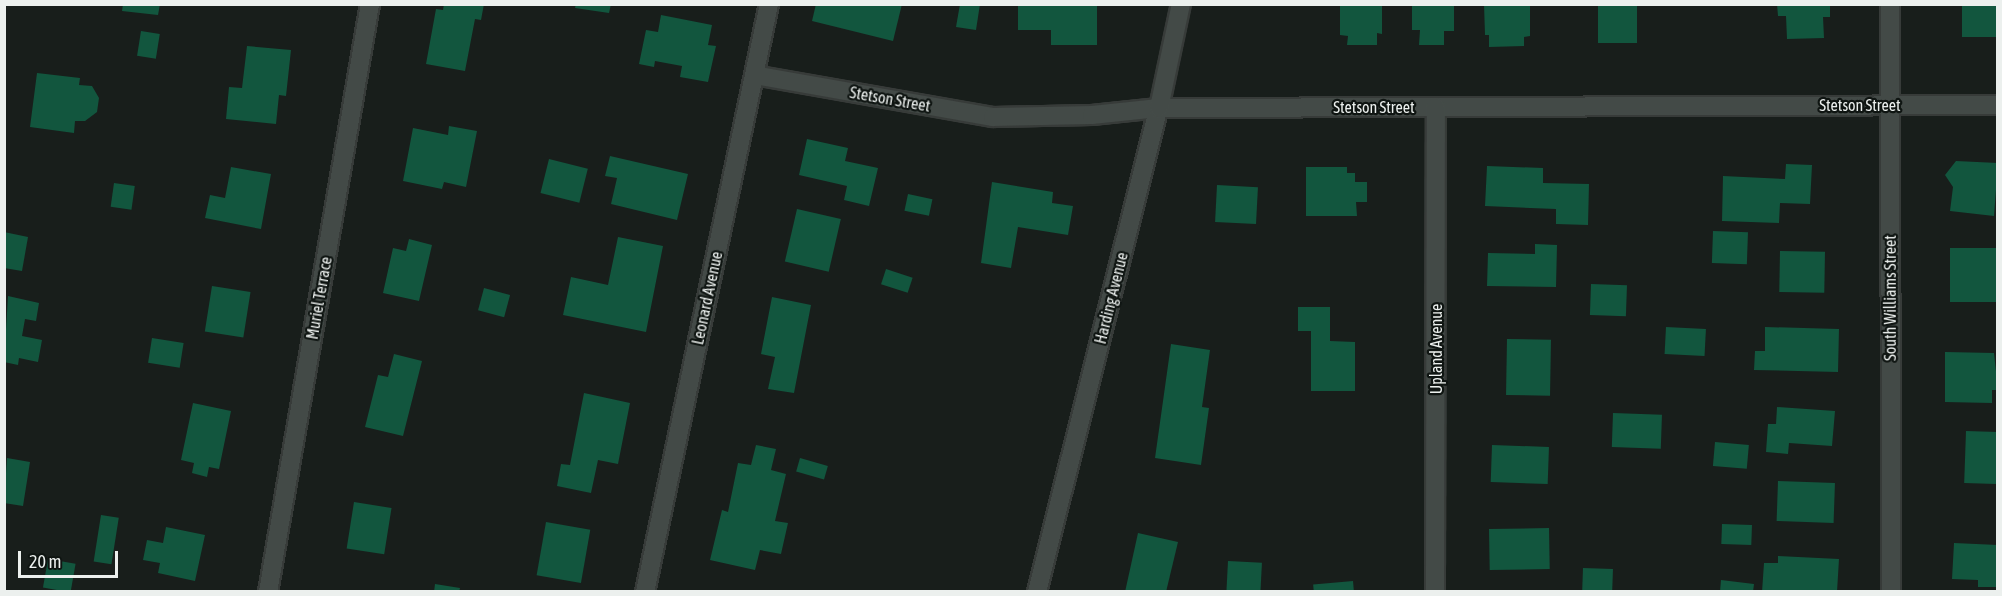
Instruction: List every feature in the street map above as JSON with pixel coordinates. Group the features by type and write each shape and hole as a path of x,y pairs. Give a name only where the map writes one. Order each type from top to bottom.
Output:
{"street":[{"name":"Muriel Terrace","path":"268,591 370,4"},
{"name":"Leonard Avenue","path":"645,591 769,4"},
{"name":"Harding Avenue","path":"1037,591 1159,108 1181,4"},
{"name":"South Williams Street","path":"1890,4 1891,591"},
{"name":"Stetson Street","path":"754,75 993,117 1092,115 1159,108 1998,105"},
{"name":"Upland Avenue","path":"1436,591 1437,107"}],"building":[{"path":"123,4 160,4 158,15 122,11"},
{"path":"444,4 484,4 481,20 475,19 465,71 426,64 436,9 443,10"},
{"path":"576,4 611,4 609,13 575,8"},
{"path":"816,4 902,4 893,41 812,21"},
{"path":"960,4 980,4 976,30 956,27"},
{"path":"1018,4 1097,4 1097,45 1051,45 1051,30 1018,30"},
{"path":"1340,4 1382,4 1382,34 1377,33 1377,45 1347,45 1348,36 1340,35"},
{"path":"1484,4 1530,4 1530,36 1524,37 1524,46 1489,47 1489,35 1485,35"},
{"path":"1598,4 1637,4 1637,43 1598,43"},
{"path":"1777,4 1830,4 1830,17 1823,17 1824,38 1787,39 1786,16 1778,16"},
{"path":"1962,4 1998,4 1998,37 1962,37"},
{"path":"1412,5 1454,5 1454,31 1444,31 1444,45 1419,45 1420,30 1412,30"},
{"path":"661,15 712,25 708,45 716,46 708,82 680,77 682,66 655,61 654,67 639,64 646,30 658,32"},
{"path":"141,31 160,34 156,59 137,56"},
{"path":"247,46 291,50 286,96 279,95 276,124 226,119 229,87 242,88"},
{"path":"37,73 80,78 79,85 92,86 99,98 97,112 85,121 75,121 74,133 30,127"},
{"path":"449,126 477,131 466,187 444,182 442,189 403,181 413,128 448,135"},
{"path":"807,139 848,148 845,161 878,168 869,206 844,200 847,186 799,175"},
{"path":"610,156 688,174 677,220 611,204 617,178 605,176"},
{"path":"549,159 588,169 579,203 541,193"},
{"path":"1956,161 1998,163 1994,216 1950,211 1953,187 1945,175"},
{"path":"1786,164 1812,165 1810,204 1780,203 1779,223 1722,221 1723,176 1785,179"},
{"path":"1487,166 1543,168 1543,183 1589,184 1588,225 1556,224 1556,209 1485,206"},
{"path":"231,167 271,174 261,229 205,218 210,195 225,198"},
{"path":"1306,167 1347,167 1347,173 1355,173 1355,182 1367,182 1367,202 1356,202 1357,216 1306,216"},
{"path":"992,182 1053,192 1052,203 1073,206 1068,235 1018,227 1011,268 981,263"},
{"path":"114,183 135,186 131,210 111,207"},
{"path":"1217,185 1258,187 1256,224 1215,222"},
{"path":"908,194 932,199 929,216 904,211"},
{"path":"797,209 841,219 829,272 785,262"},
{"path":"1713,231 1748,232 1747,264 1712,263"},
{"path":"4,232 28,237 22,271 4,268"},
{"path":"618,237 663,246 646,332 563,315 571,277 608,285"},
{"path":"409,239 432,245 419,301 383,293 393,248 406,251"},
{"path":"1535,244 1557,245 1556,287 1487,286 1488,253 1535,254"},
{"path":"1950,248 1998,248 1998,302 1950,302"},
{"path":"1780,251 1825,252 1824,293 1779,292"},
{"path":"886,269 913,278 908,293 881,284"},
{"path":"1591,284 1627,285 1626,316 1590,315"},
{"path":"212,286 251,292 243,338 205,331"},
{"path":"484,288 510,295 504,317 478,310"},
{"path":"8,296 39,303 36,321 25,319 22,336 42,340 38,362 19,358 18,365 4,362"},
{"path":"772,297 811,305 794,393 768,389 775,357 761,354"},
{"path":"1298,307 1330,307 1330,341 1355,342 1355,391 1311,391 1311,331 1298,331"},
{"path":"1666,327 1706,329 1705,356 1665,354"},
{"path":"1765,327 1839,329 1838,372 1754,370 1755,351 1765,351"},
{"path":"152,338 184,343 180,368 148,363"},
{"path":"1507,339 1551,340 1550,396 1506,395"},
{"path":"1171,344 1210,350 1202,407 1209,408 1201,465 1155,458"},
{"path":"1945,352 1994,353 1998,390 1992,390 1992,403 1945,402"},
{"path":"394,354 422,361 403,436 365,427 378,375 388,377"},
{"path":"584,393 630,403 618,464 598,460 591,493 557,486 561,464 570,465"},
{"path":"193,403 231,411 219,469 209,467 207,477 192,473 194,463 181,460"},
{"path":"1777,407 1835,411 1832,446 1789,443 1788,454 1766,452 1768,424 1776,424"},
{"path":"1613,413 1662,415 1661,449 1612,447"},
{"path":"1966,431 1998,432 1996,484 1964,483"},
{"path":"1715,442 1749,445 1747,469 1713,466"},
{"path":"756,445 776,449 771,470 786,474 775,521 788,523 781,554 760,550 755,570 710,560 722,510 728,512 738,463 751,465"},
{"path":"1492,445 1549,447 1548,484 1491,482"},
{"path":"7,458 30,462 23,506 4,503"},
{"path":"800,458 828,466 824,479 796,471"},
{"path":"1778,481 1835,483 1834,523 1777,521"},
{"path":"354,502 392,508 384,554 347,548"},
{"path":"101,515 119,518 111,564 94,561"},
{"path":"546,522 590,530 581,583 537,575"},
{"path":"1722,524 1752,525 1751,545 1721,544"},
{"path":"166,527 205,535 195,581 158,573 160,563 143,560 147,540 163,543"},
{"path":"1549,528 1550,569 1490,570 1489,529"},
{"path":"1138,533 1178,542 1166,592 1125,592"},
{"path":"1954,543 1998,545 1998,587 1978,587 1978,580 1952,579"},
{"path":"1778,556 1839,559 1837,592 1762,592 1764,563 1778,563"},
{"path":"48,559 76,564 71,592 43,588"},
{"path":"1228,561 1262,563 1260,592 1226,592"},
{"path":"1583,568 1613,569 1612,591 1582,590"},
{"path":"1721,580 1754,584 1753,592 1720,592"},
{"path":"1353,581 1354,592 1314,592 1313,584"},
{"path":"435,584 460,588 459,592 434,592"}]}
